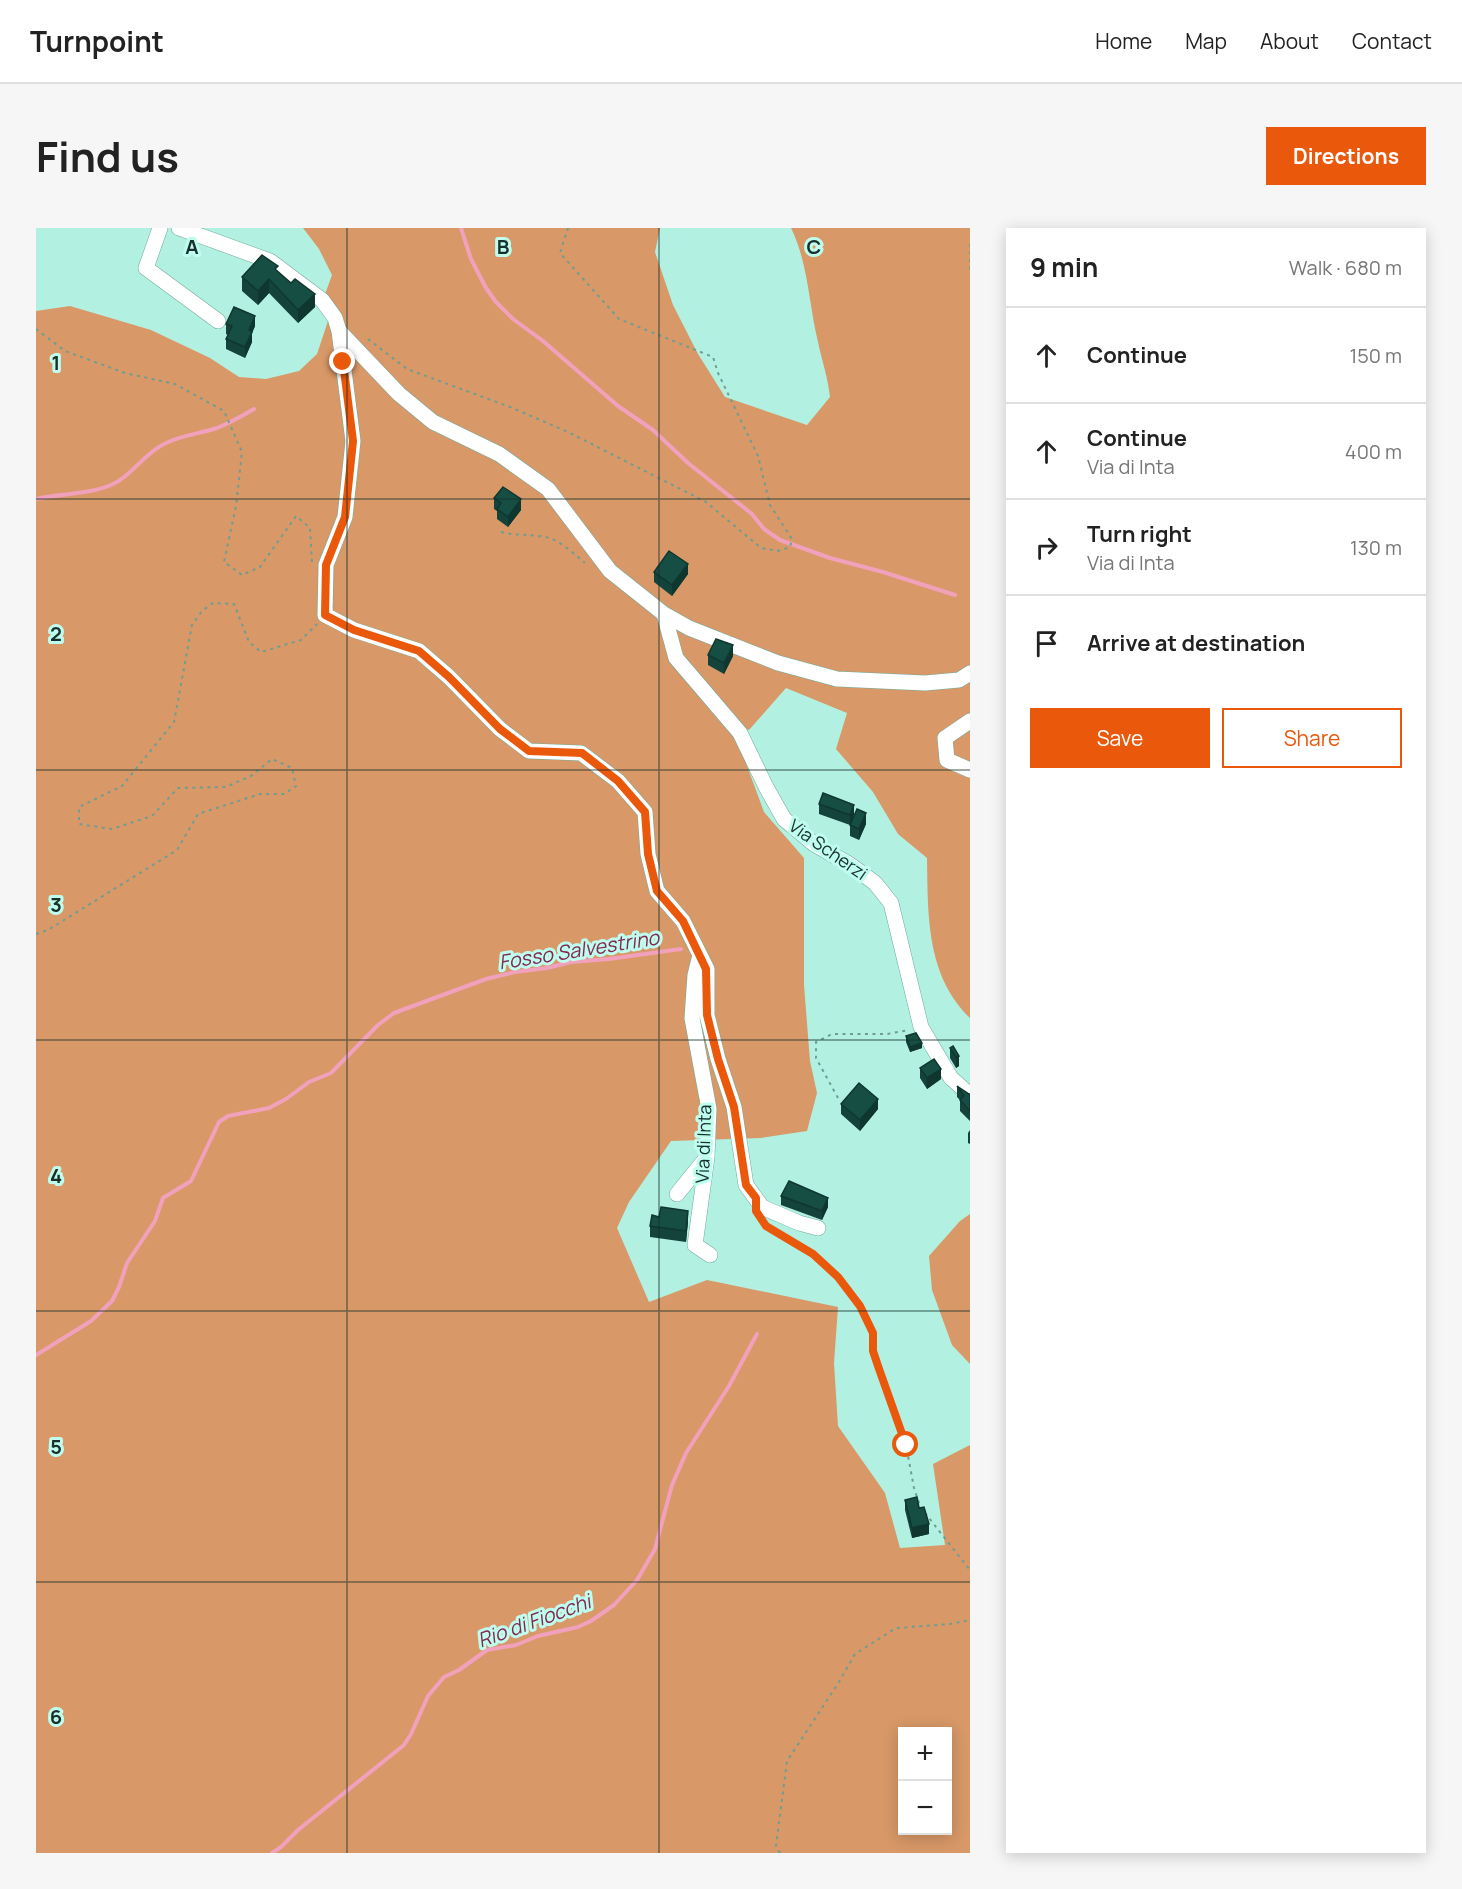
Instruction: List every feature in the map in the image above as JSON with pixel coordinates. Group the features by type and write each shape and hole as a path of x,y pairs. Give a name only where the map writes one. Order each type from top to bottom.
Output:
{"street":[{"path":"160,228 146,268 218,321"},
{"path":"179,228 270,261 322,300 335,318 339,331 353,441 345,517 326,565 325,615"},
{"path":"339,331 399,394 433,423 499,454 548,489 612,573 664,614 689,628 778,663 837,679 925,683 958,680 970,673"},
{"name":"Via Scherzi","path":"664,614 676,658 740,733 784,819 814,844 849,864 875,883 891,903 921,1027 951,1078 970,1095"},
{"name":"Via di Inta","path":"325,615 354,630 419,651 449,677 500,729 529,751 582,753 618,781 645,812 648,854 657,891 683,921 706,969 707,1015 718,1059 734,1107 746,1185 756,1198"},
{"path":"970,721 945,738 947,760 970,770"},
{"name":"Via di Inta","path":"700,955 695,975 692,1018 709,1109 707,1157 695,1245 710,1255"},
{"path":"677,1194 707,1157"},
{"path":"756,1198 762,1207 799,1223 818,1228"}],"path":[{"path":"366,338 407,369 568,432 706,502 761,548 778,551 790,547 792,539 770,505 758,456 713,357 619,319 560,253 568,228"},
{"path":"970,244 970,271"},
{"path":"36,329 65,351 125,373 175,384 224,411 242,452 236,506 224,562 242,575 260,567 296,516 310,528 311,562 314,572"},
{"path":"501,532 516,536 545,537 564,546 592,569 612,573"},
{"path":"36,934 48,930 177,850 198,814 260,794 284,794 296,786 292,768 272,759 252,776 226,787 178,788 152,816 112,829 79,824 79,807 122,786 174,722 192,625 201,611 213,603 234,604 249,642 261,651 302,640 325,615"},
{"path":"838,1098 816,1058 816,1042 832,1034 886,1034 921,1027"},
{"path":"756,1198 756,1211 766,1226 813,1254 838,1277 860,1306 873,1333 873,1351 906,1445 914,1488 920,1506 970,1570"},
{"path":"780,1853 776,1846 787,1761 855,1654 896,1628 950,1624 970,1620"}],"shaded area":[{"path":"303,228 660,228 655,252 673,305 698,354 725,397 807,425 830,397 805,269 791,228 970,228 970,1018 945,983 937,964 929,922 927,858 898,834 873,792 836,749 847,713 786,688 749,730 741,728 680,656 667,610 613,567 551,486 436,418 402,390 343,328 324,297 332,275 319,249"},
{"path":"70,306 151,330 210,358 239,377 266,379 299,371 317,354 328,321 394,399 429,428 496,460 543,494 604,575 660,620 671,661 736,736 764,812 804,858 804,985 810,1061 817,1093 807,1131 761,1138 671,1141 629,1202 617,1228 649,1302 707,1280 838,1307 834,1363 838,1426 885,1493 900,1548 945,1545 933,1464 970,1445 970,1853 36,1853 36,311"},
{"path":"970,1214 970,1364 952,1345 932,1290 929,1256 960,1221"}],"building":[{"path":"262,255 278,266 275,269 291,283 295,279 315,294 298,310 269,279 258,291 242,277"},
{"path":"234,307 255,316 249,330 252,332 245,347 226,339 232,326 226,324"},
{"path":"503,487 521,499 508,517 497,509 501,503 494,498"},
{"path":"669,551 688,564 672,585 654,572"},
{"path":"716,639 733,645 724,663 708,655"},
{"path":"823,793 854,805 850,815 819,804"},
{"path":"857,809 866,813 859,829 850,825"},
{"path":"916,1033 922,1043 910,1047 906,1036"},
{"path":"953,1046 959,1056 956,1057 950,1048"},
{"path":"934,1059 941,1069 927,1078 920,1068"},
{"path":"859,1083 878,1099 860,1120 841,1104"},
{"path":"957,1086 970,1094 970,1111 960,1100 964,1096"},
{"path":"789,1181 828,1198 822,1211 781,1196"},
{"path":"661,1207 688,1211 686,1231 650,1226 652,1215 659,1217"},
{"path":"917,1497 919,1508 924,1507 929,1524 912,1528 905,1500"}],"waterway":[{"path":"461,228 471,259 486,288 513,319 543,341 618,406 653,430 688,463 752,514 764,529 780,540 830,558 955,595"},
{"path":"36,499 104,488 119,481 150,453 164,444 217,428 254,409"},
{"name":"Fosso Salvestrino","path":"36,1355 91,1321 112,1301 127,1263 155,1221 163,1198 191,1181 219,1122 228,1116 269,1108 309,1082 331,1073 378,1025 394,1013 486,979 571,962 681,949"},
{"name":"Rio di Fiocchi","path":"272,1853 404,1745 428,1696 444,1677 459,1670 487,1650 516,1645 538,1636 578,1627 614,1605 637,1580 655,1549 672,1485 686,1453 729,1386 757,1334"}],"route":[{"path":"343,362 353,441 345,517 326,565 325,615 354,630 419,651 449,677 500,729 529,751 582,753 618,781 645,812 648,854 657,891 683,921 706,969 707,1015 718,1059 734,1107 746,1185 756,1198 756,1211 766,1226 813,1254 838,1277 860,1306 873,1333 873,1351 906,1445"}]}
